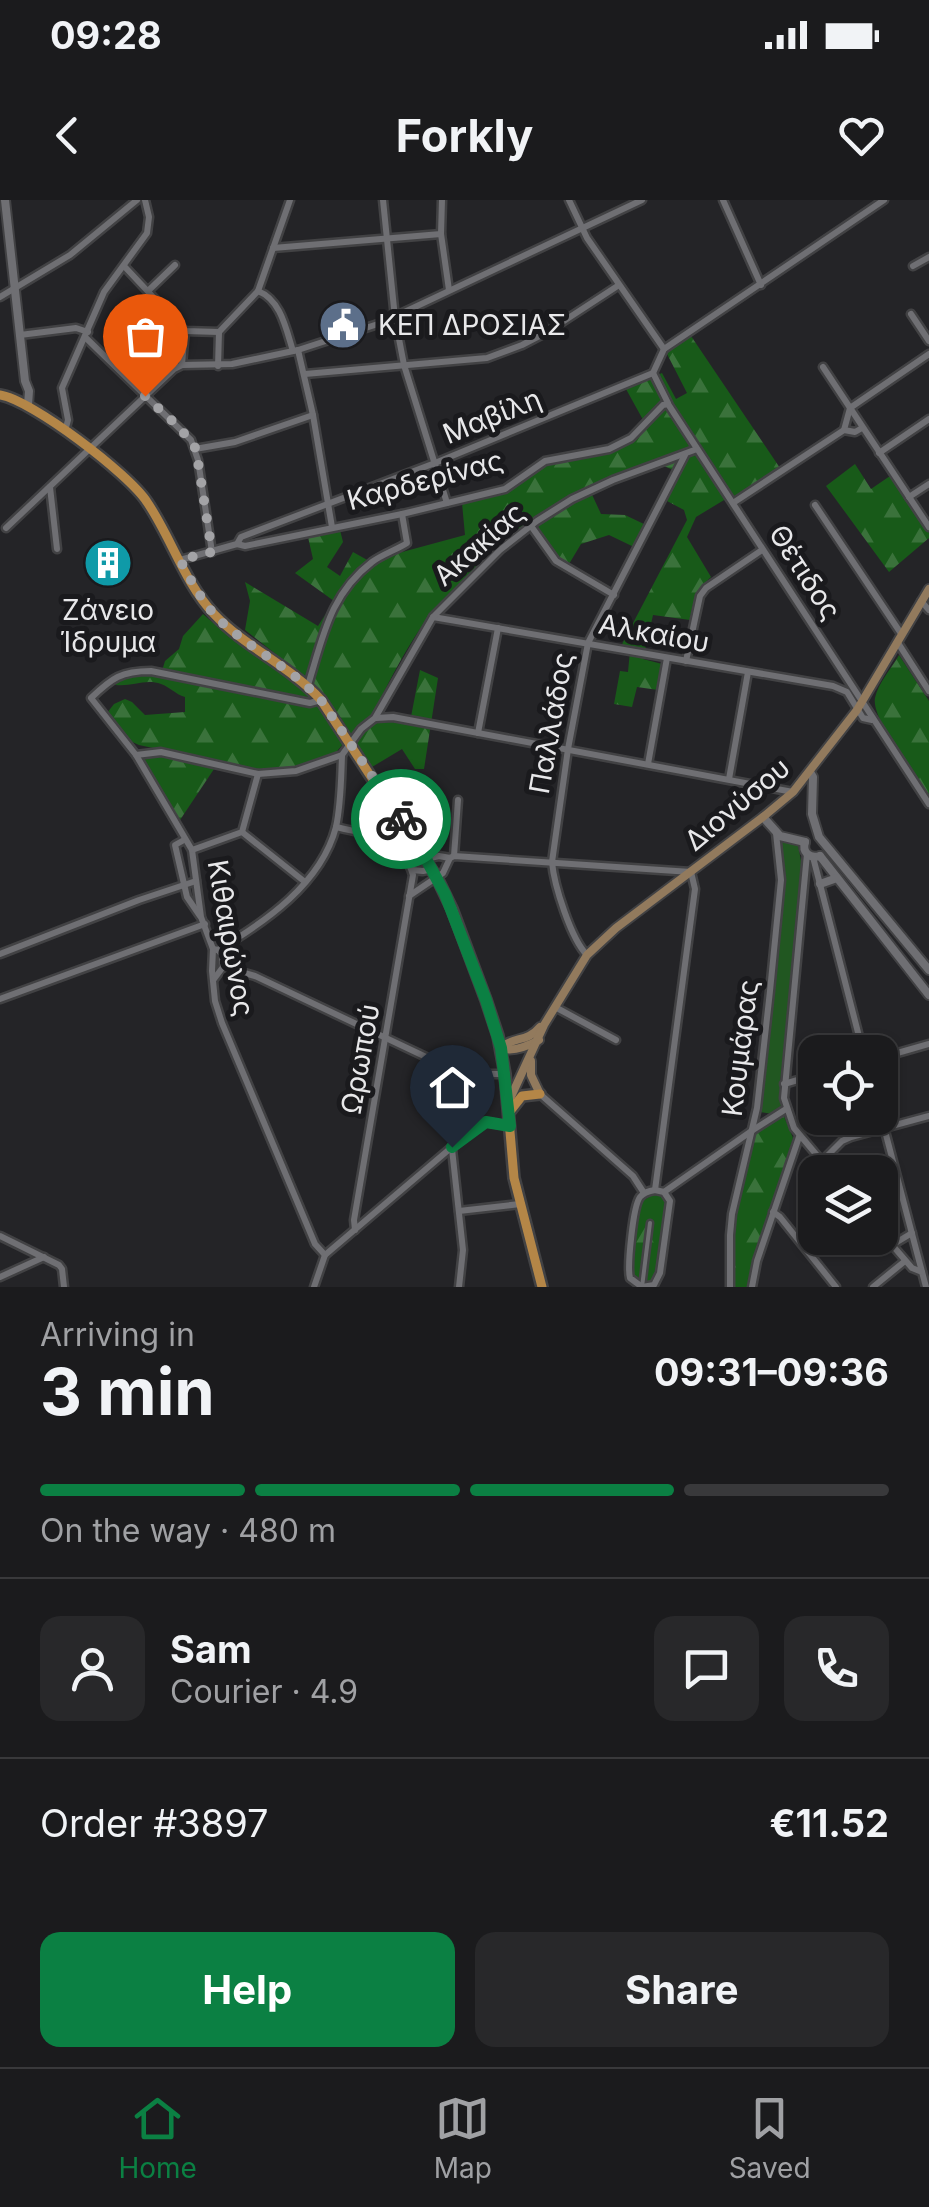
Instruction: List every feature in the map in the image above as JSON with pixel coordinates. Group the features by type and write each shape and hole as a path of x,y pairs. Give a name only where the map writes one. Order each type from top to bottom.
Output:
{"main road":[{"path":"0,395 26,404 64,430 144,497 196,590 224,625 308,685 321,700 426,859 452,908 495,1025 506,1074 514,1178 542,1287"},
{"name":"Διονύσου","path":"508,1101 544,1025 586,955 793,792 857,710 929,589"},
{"path":"495,1025 506,1036 518,1040"},
{"name":"Διονύσου","path":"501,1048 505,1043 531,1037 544,1025"},
{"path":"501,1048 527,1046 539,1040"},
{"path":"510,1122 514,1105 522,1096 540,1094 531,1076 531,1056"}],"street":[{"path":"5,200 26,404"},
{"path":"0,297 70,255 138,200"},
{"path":"64,430 68,420 62,388 104,292 147,233 145,200"},
{"path":"218,366 219,332 258,291 290,200"},
{"path":"383,200 404,366 447,502"},
{"path":"442,200 449,290"},
{"path":"569,200 581,228 664,350"},
{"path":"6,528 174,369 182,365 218,366 296,351 396,318 642,200"},
{"path":"723,200 761,285"},
{"path":"698,449 653,373 664,350 884,200"},
{"path":"273,248 442,234"},
{"path":"913,266 929,256"},
{"path":"148,291 175,265"},
{"path":"124,266 185,331 219,332"},
{"path":"305,374 487,358 546,332 619,285"},
{"path":"258,291 272,298 305,374 332,527"},
{"path":"912,314 929,341"},
{"path":"20,335 76,328 180,428 196,449 212,552"},
{"path":"182,365 185,331"},
{"path":"733,504 844,430 850,408 929,354"},
{"path":"823,367 929,527"},
{"name":"Μαβίλη","path":"180,560 237,544 241,537 653,373"},
{"name":"Καρδερίνας","path":"237,544 245,546 402,514 505,489 545,461 609,450 630,438 668,404"},
{"path":"196,449 235,442 313,415"},
{"path":"878,453 929,419"},
{"path":"844,430 855,432 862,428"},
{"name":"Ακακίας","path":"342,755 361,729 375,718 433,617 500,550 572,499 698,449"},
{"name":"Θέτιδος","path":"698,449 929,804"},
{"name":"Παλλάδος","path":"586,955 573,936 552,862 588,644 686,454"},
{"path":"909,497 929,484"},
{"path":"50,486 57,549"},
{"path":"815,505 929,691"},
{"path":"308,685 339,596 369,564 406,543 402,514"},
{"path":"531,526 556,561 614,595"},
{"path":"686,661 700,596 762,550"},
{"path":"922,601 929,610"},
{"name":"Αλκαίου","path":"433,617 833,686"},
{"path":"478,733 498,628"},
{"path":"648,764 666,658"},
{"name":"Κιθαιρώνος","path":"321,700 310,703 134,671 122,673 91,698 136,754 192,850 203,920 216,949 215,1001 222,1024 315,1244 324,1255"},
{"path":"729,779 748,672"},
{"path":"844,674 833,686 847,692 857,710"},
{"name":"Θέτιδος","path":"857,710 863,718 874,720"},
{"path":"375,718 393,717 793,792"},
{"path":"136,754 161,752 258,774 296,771 342,755 336,827 326,854 281,906 216,949 222,955 223,968 214,979"},
{"path":"810,772 812,814 824,851 813,856 806,878 784,1084 786,1109 799,1137 816,1155"},
{"path":"242,832 258,774"},
{"path":"409,897 446,869 452,857 458,800"},
{"path":"764,817 780,836 805,842"},
{"path":"336,827 381,836 396,846 412,870 435,874"},
{"path":"192,850 242,832"},
{"path":"242,832 305,882"},
{"name":"Κουμάρας","path":"730,1287 732,1214 759,1091 781,880 776,832"},
{"path":"929,970 831,848 810,837 804,848 837,878 929,994"},
{"path":"0,999 203,920 187,898 184,886 175,846 184,840"},
{"path":"426,859 439,856 691,872 695,889 655,1190"},
{"path":"813,856 860,1035"},
{"name":"Ωρωπού","path":"355,1230 412,870"},
{"path":"820,884 837,878"},
{"path":"0,954 196,881"},
{"path":"223,968 255,976 462,1074 506,1074"},
{"path":"555,1007 616,1040"},
{"path":"898,1053 929,1044"},
{"path":"784,1084 798,1080"},
{"path":"540,1094 633,1176 644,1193"},
{"path":"664,1192 786,1109"},
{"path":"898,1124 929,1116"},
{"path":"314,1287 324,1255 452,1147 486,1122 510,1122"},
{"path":"829,1155 842,1141 861,1135"},
{"path":"886,1135 926,1287"},
{"path":"752,1287 757,1260 799,1137"},
{"path":"452,1147 464,1262 459,1287"},
{"path":"664,1192 670,1202 660,1273 654,1284 642,1287 634,1283 628,1272 637,1204 644,1193 664,1192"},
{"path":"459,1211 520,1204"},
{"path":"773,1212 836,1287"},
{"path":"642,1287 650,1222"},
{"path":"898,1241 912,1233"},
{"path":"0,1236 62,1268 64,1287"},
{"path":"898,1252 912,1268 922,1272"},
{"path":"0,1277 44,1257"},
{"path":"873,1287 905,1261"}],"green space":[{"path":"691,336 780,468 733,500 729,497 696,517 687,537 711,577 696,596 690,620 653,615 643,659 662,664 658,690 637,687 632,707 614,704 620,671 628,672 630,651 620,648 687,520 684,510 667,501 680,473 664,466 660,458 588,486 601,514 625,515 646,525 634,547 609,535 581,544 569,564 549,555 532,521 478,566 441,604 406,652 372,719 375,723 392,719 410,722 420,670 438,678 424,769 415,769 402,749 372,767 314,684 245,630 250,601 245,582 318,626 334,601 295,573 313,559 308,537 340,530 343,542 327,567 340,576 353,552 369,561 465,535 462,503 506,492 550,464 608,452 647,427 626,389 662,373 676,399 687,393 666,352"},
{"path":"855,464 871,489 890,476 929,533 929,538 889,572 826,486"},
{"path":"203,614 312,698 162,671 165,661 179,649 183,636"},
{"path":"899,655 929,701 929,797 887,733 876,707 879,687"},
{"path":"137,674 318,705 344,743 331,758 294,769 262,771 139,745 128,740 107,713 114,704 125,699 145,715 185,712 185,697 155,682 116,685 114,681"},
{"path":"158,755 216,766 178,823 142,757"},
{"path":"780,840 798,845 803,871 780,1084 781,1108 772,1114 760,1112 784,889"},
{"path":"783,1114 793,1138 749,1287 733,1287 732,1226 755,1130"},
{"path":"656,1193 667,1201 657,1271 654,1279 643,1284 634,1278 630,1266 638,1211 642,1201"}],"way so far":[{"path":"145,396 180,428 196,449 212,552 180,560 196,590 224,625 308,685 401,819"}],"place":[{"name":"ΚΕΠ ΔΡΟΣΙΑΣ","path":"343,325"},
{"name":"Ζάνειο Ίδρυμα","path":"108,563"}],"route":[{"path":"401,819 452,908 495,1025 506,1074 510,1126 480,1124 452,1147"}]}
